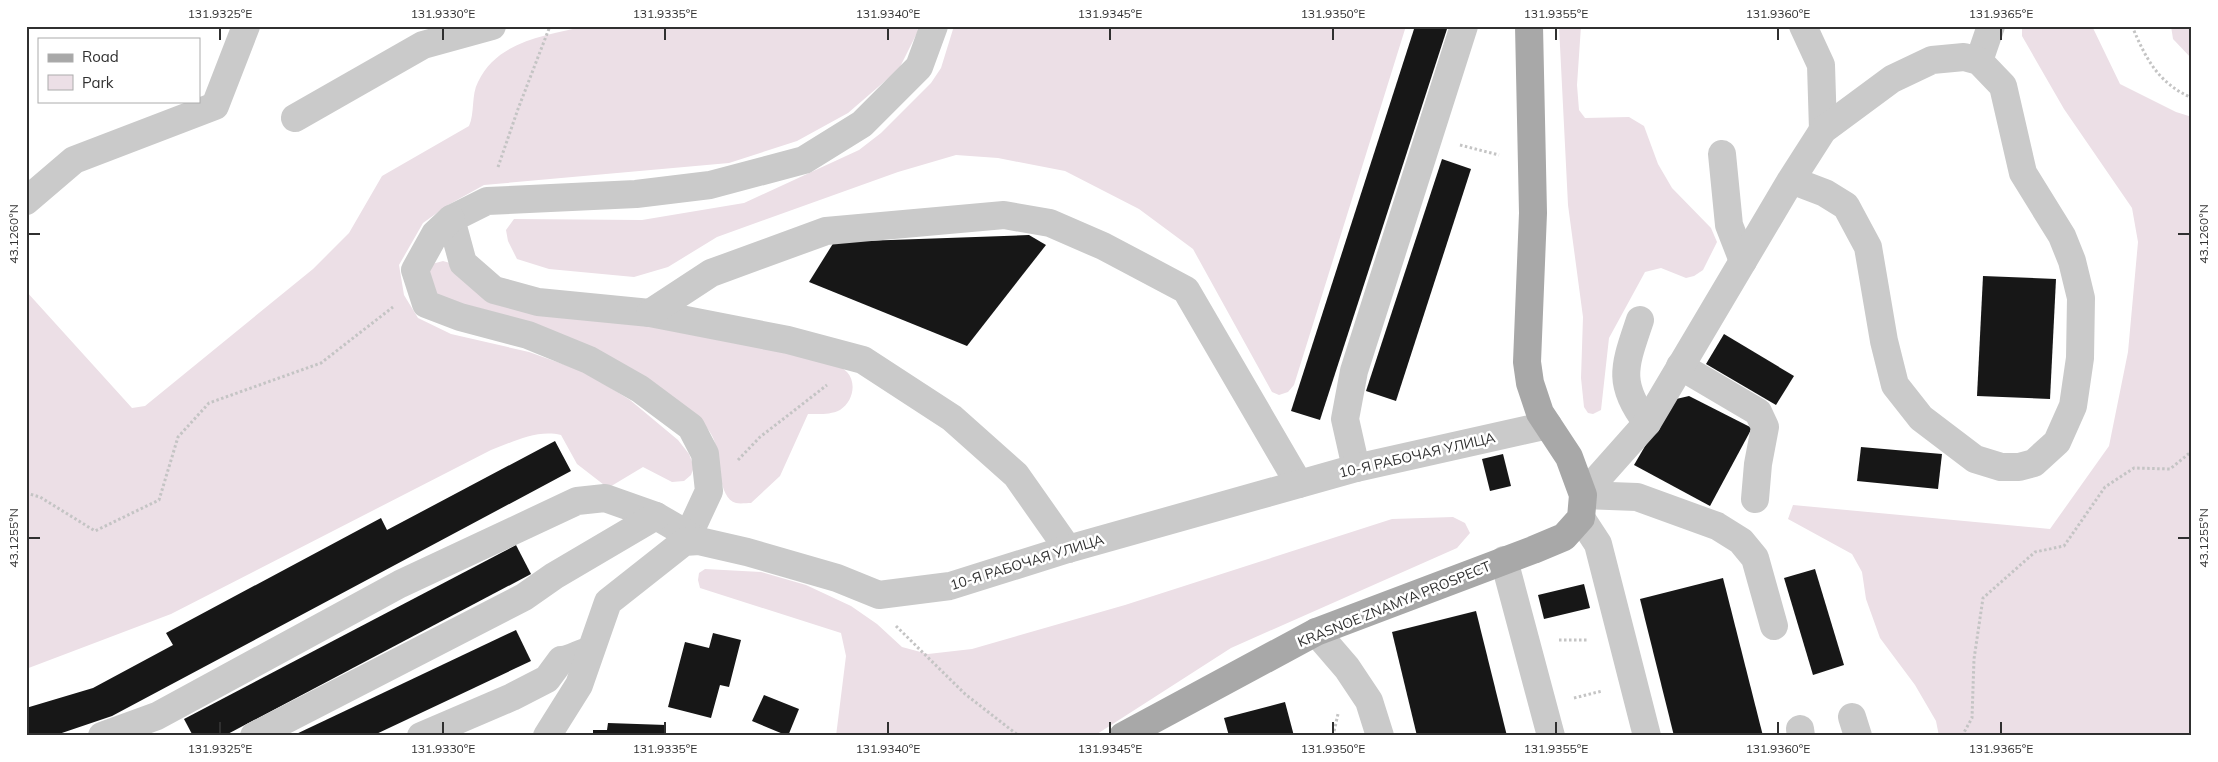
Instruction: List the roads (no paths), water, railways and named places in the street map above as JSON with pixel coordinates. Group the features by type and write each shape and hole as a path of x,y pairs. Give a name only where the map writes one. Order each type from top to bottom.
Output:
{"main road":[{"path":"1529,26 1533,213 1527,362 1540,413 1569,457 1576,517"},
{"name":"KRASNOE ZNAMYA PROSPECT","path":"1123,736 1316,632 1504,560 1576,517"}],"street":[{"path":"26,201 74,160 216,106 246,26"},
{"path":"295,118 423,45 492,26"},
{"path":"547,736 579,685 608,602 684,542 694,538 709,491 705,454 690,427 640,390 590,360 528,335 460,317 426,304 415,270 434,234 451,219 487,201 636,194 710,185 804,160 862,124 919,67 934,26"},
{"path":"1356,468 1345,419 1354,371 1464,26"},
{"path":"1803,26 1821,65 1823,130"},
{"path":"1979,61 1992,26"},
{"path":"1576,517 1647,424 1791,180 1823,130 1892,80 1932,60 1964,57 1979,61 2002,86 2024,173 2062,236 2072,261 2081,298 2080,358 2073,406 2057,442 2034,463 2018,467 2001,467 1975,459 1921,418 1895,385 1884,341 1868,247 1846,206 1825,192 1791,180"},
{"path":"1722,154 1729,225 1743,261"},
{"path":"650,313 711,273 826,231 1004,215 1050,223 1103,246 1186,290 1299,484"},
{"path":"451,219 464,263 494,290 538,302 650,313 788,340 863,360 952,418 1016,475 1068,549"},
{"path":"1640,320 1625,364 1627,384 1633,405 1647,424"},
{"path":"1680,366 1758,412 1765,426 1758,464 1755,499"},
{"name":"10-Я РАБОЧАЯ УЛИЦА","path":"102,736 157,716 400,584 577,501 605,498 656,516 694,538 837,578 879,595 950,586 1068,549 1356,468 1548,425"},
{"path":"1576,517 1638,497 1717,526 1741,541 1755,558 1774,626"},
{"path":"254,736 524,597 554,576 656,516"},
{"path":"1576,517 1598,544 1647,736"},
{"path":"1504,560 1551,736"},
{"path":"1316,632 1347,668 1370,701 1380,736"},
{"path":"421,736 512,697 547,679 561,660 567,660 580,653 590,651"}]}
